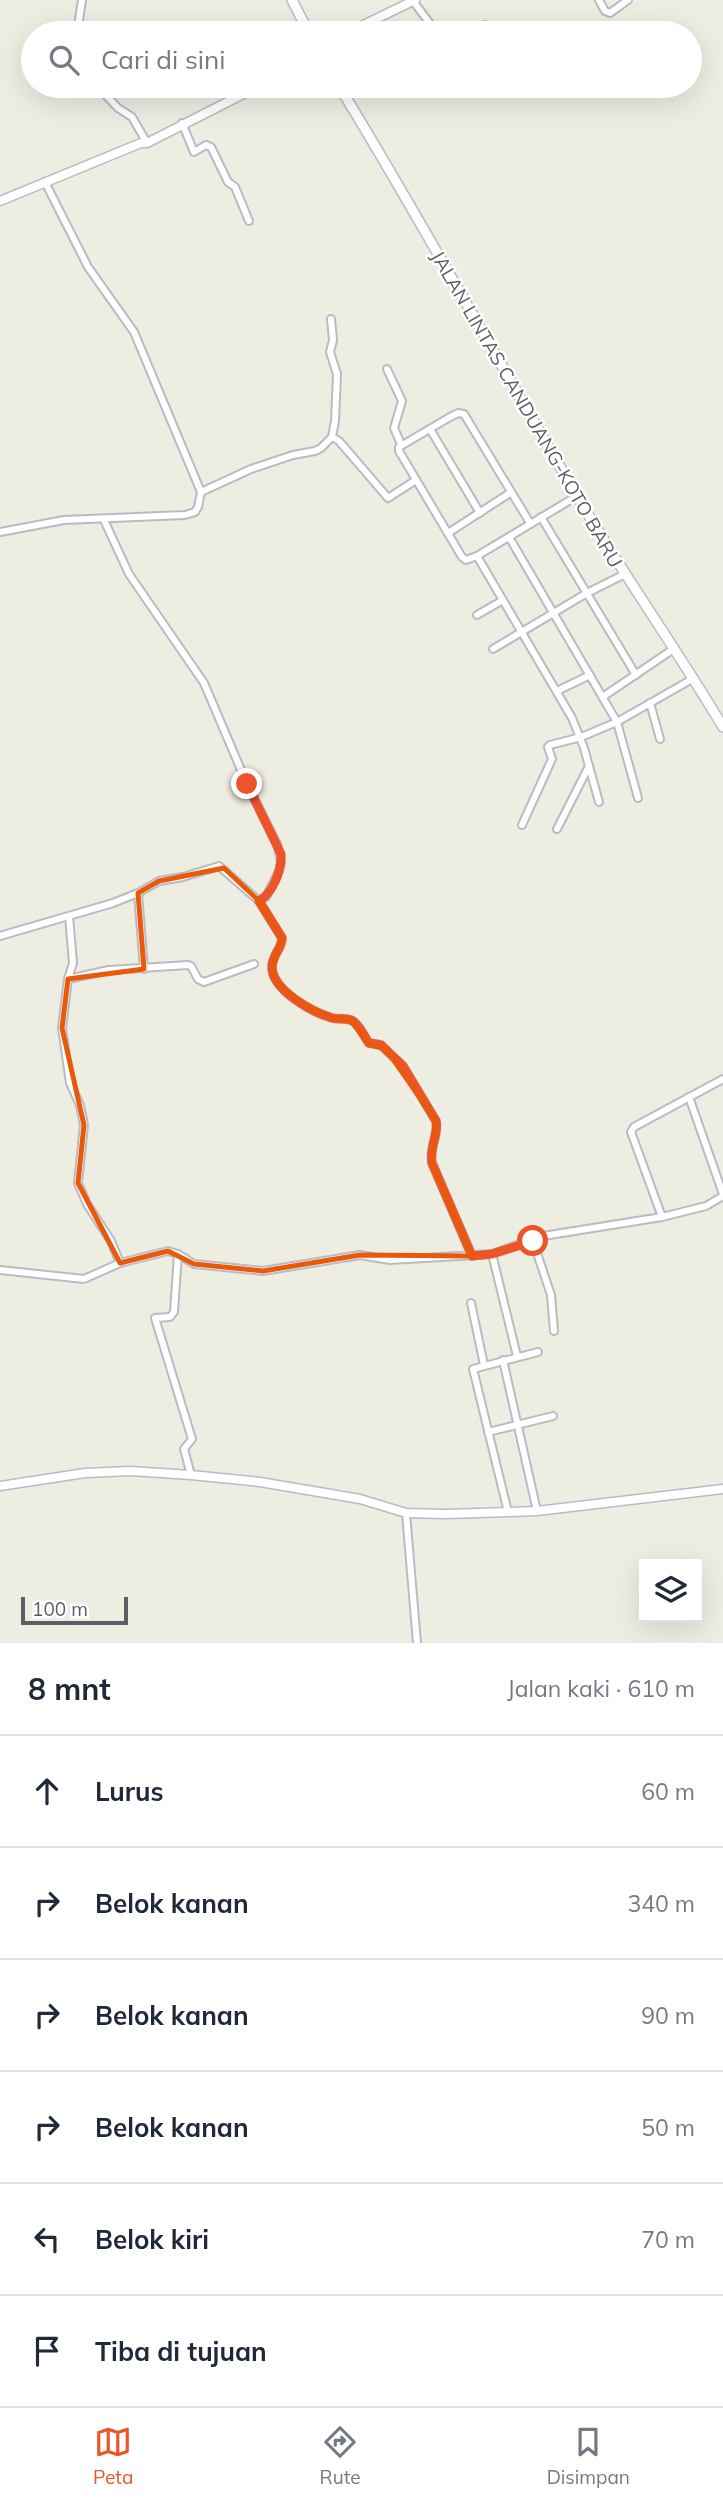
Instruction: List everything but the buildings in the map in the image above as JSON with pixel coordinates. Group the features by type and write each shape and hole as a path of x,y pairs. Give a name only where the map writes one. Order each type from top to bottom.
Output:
{"main road":[{"path":"292,0 303,21"},
{"name":"JALAN LINTAS CANDUANG-KOTO BARU","path":"346,98 398,183 440,261 577,496 723,727"}],"street":[{"path":"79,21 82,0"},
{"path":"598,0 610,13 628,0"},
{"path":"372,21 414,1 428,21"},
{"path":"108,98 132,117 147,143"},
{"path":"0,201 141,143 147,143 234,98"},
{"path":"183,123 194,152 206,145 211,147 228,182 235,187 248,221"},
{"path":"0,532 64,520 104,520 195,512 201,492 134,332 88,267 45,182"},
{"path":"201,492 251,469 292,455 315,451 332,437 337,374 330,352 333,341 331,319"},
{"path":"387,369 403,404 394,428 401,444"},
{"path":"530,523 464,414 458,413 401,444 398,452 463,559 469,560 477,556 577,496"},
{"path":"430,429 480,513"},
{"path":"332,437 339,441 388,498 416,480"},
{"path":"448,533 510,493"},
{"path":"541,517 636,676"},
{"path":"104,520 129,574 204,683 247,784 277,844 281,862 279,871 266,897 259,901"},
{"path":"509,537 617,722 638,798"},
{"path":"477,556 557,691 581,737 599,802"},
{"path":"493,649 587,593 625,574"},
{"path":"477,615 503,600"},
{"path":"604,696 675,648"},
{"path":"557,691 590,675"},
{"path":"522,825 552,759 548,747 617,722 694,678"},
{"path":"650,703 660,739"},
{"path":"557,829 589,766"},
{"path":"0,936 138,893 159,881 219,866 259,901 282,938 281,947 274,955 272,968 277,983 302,1004 332,1018 350,1020 361,1028 369,1043 381,1045 403,1066 436,1121 438,1128 431,1147 432,1163 472,1256"},
{"path":"138,893 144,969"},
{"path":"69,916 74,963 68,979 62,1028 70,1083 80,1105 84,1125 78,1184 87,1204 111,1241 120,1263"},
{"path":"68,979 109,970 188,965 198,979 204,982 254,964"},
{"path":"662,1217 631,1132 634,1127 698,1090 723,1079"},
{"path":"0,1270 84,1279 120,1263 163,1252 178,1254 194,1264 263,1270 360,1255 390,1260 472,1256 492,1254 543,1236 662,1217 706,1206 723,1195 690,1097"},
{"path":"533,1241 551,1295 554,1331"},
{"path":"178,1254 174,1312 170,1317 155,1318 191,1439 184,1449 191,1475"},
{"path":"492,1254 517,1356"},
{"path":"471,1303 484,1365"},
{"path":"508,1512 473,1369 538,1352"},
{"path":"503,1360 537,1511"},
{"path":"488,1432 553,1416"},
{"path":"0,1486 85,1473 131,1471 260,1482 347,1497 406,1513 445,1514 537,1511 723,1489"},
{"path":"406,1513 417,1643"}],"highlighted area":[{"path":"224,868 259,901 282,938 272,968 277,983 302,1004 334,1019 350,1019 368,1044 386,1049 436,1121 432,1163 472,1256 360,1255 263,1271 194,1264 168,1251 120,1263 78,1183 84,1125 62,1028 68,979 144,969 138,893 159,881"}],"route":[{"path":"247,784 281,854 275,880 266,897 259,901 274,922 283,942 274,955 272,968 277,983 302,1004 332,1018 350,1020 361,1028 369,1043 381,1045 403,1066 436,1121 438,1128 430,1156 472,1256 492,1254 533,1241"}]}
